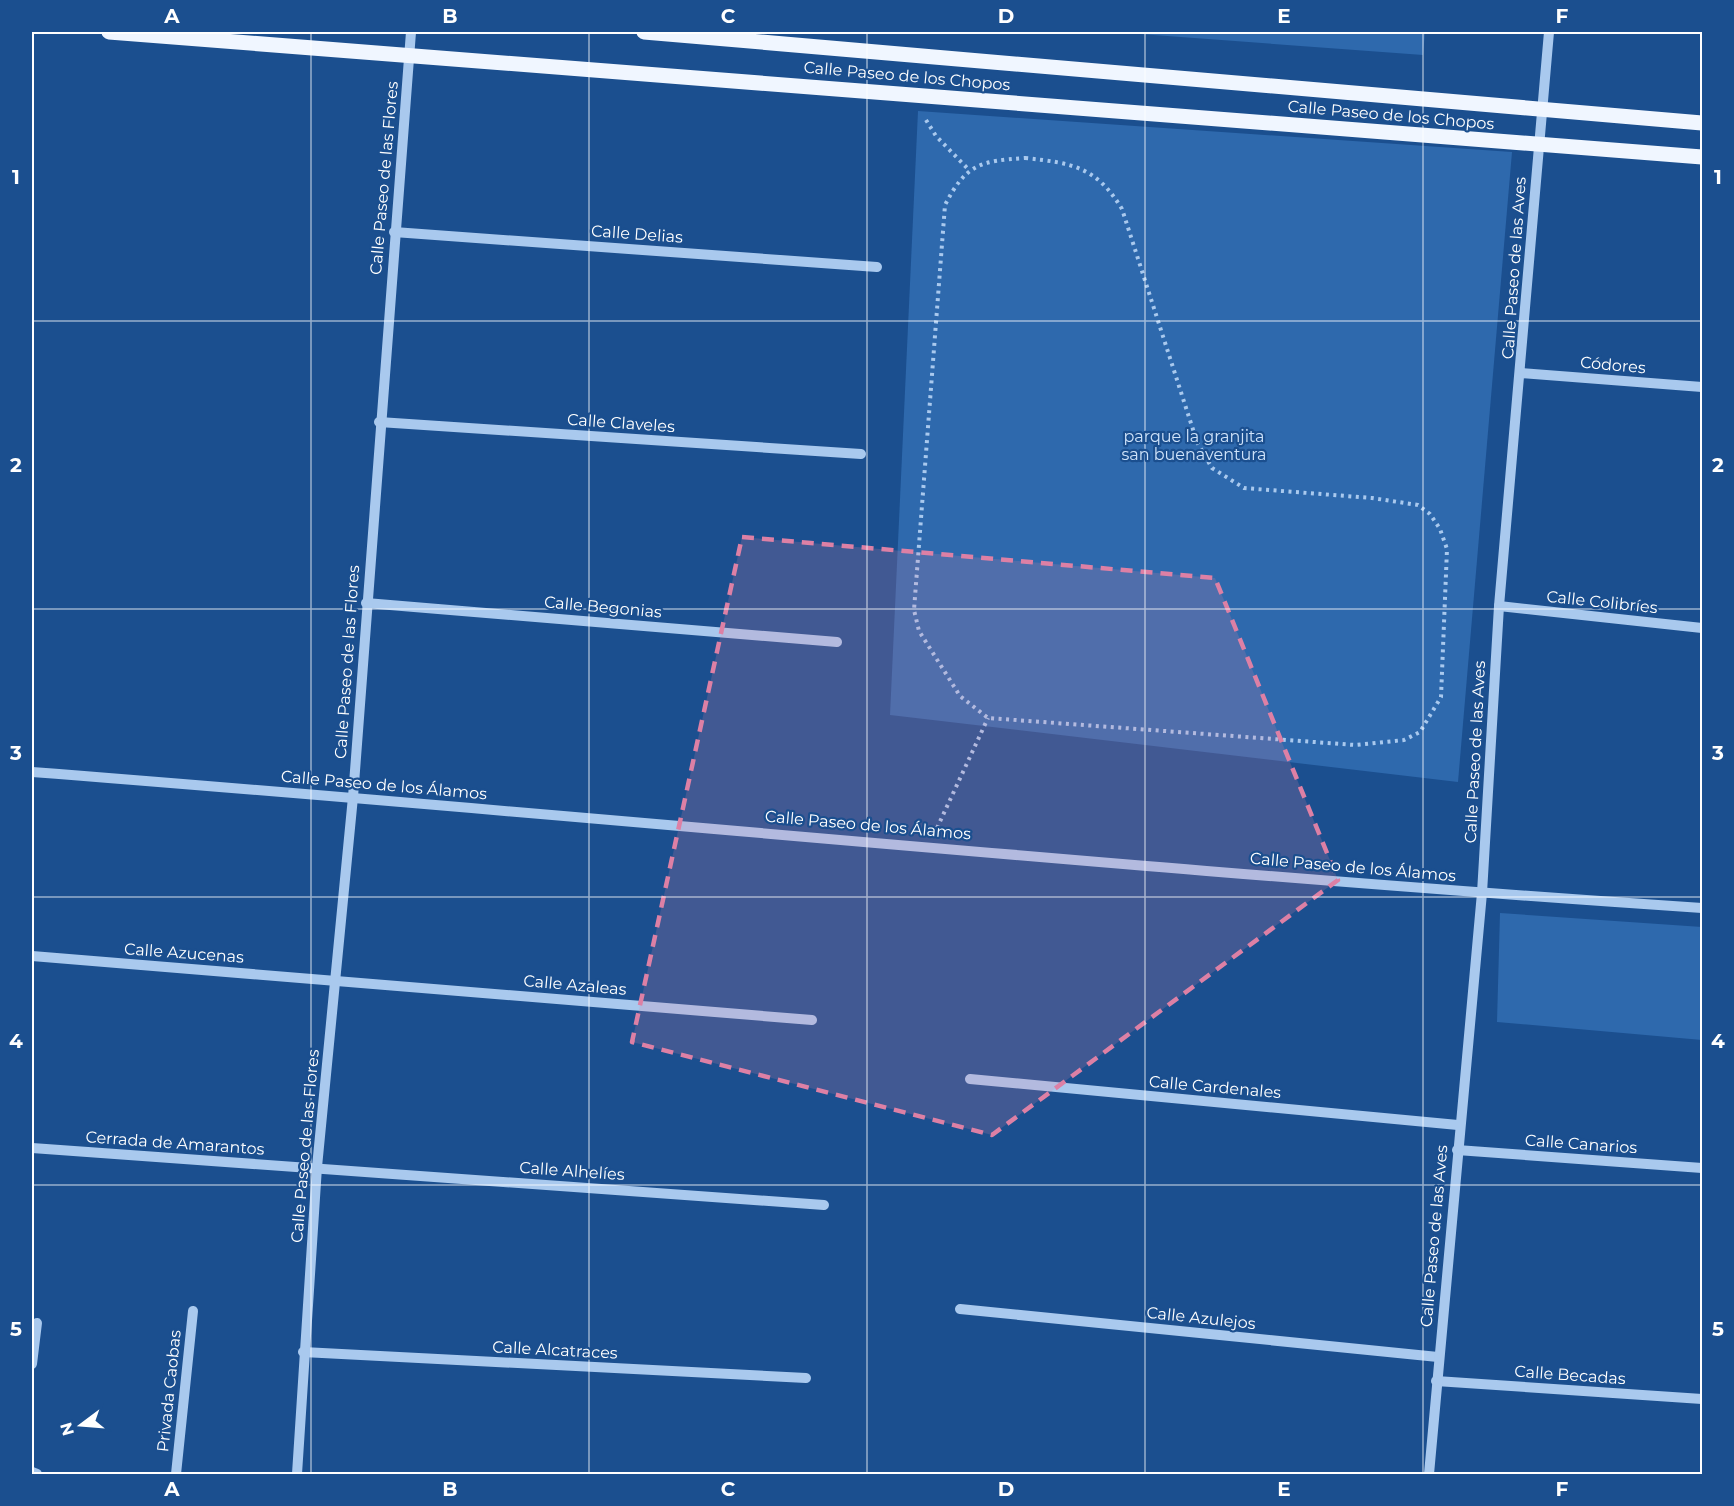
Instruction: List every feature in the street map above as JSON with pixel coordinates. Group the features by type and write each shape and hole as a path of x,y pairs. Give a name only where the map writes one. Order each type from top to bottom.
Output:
{"main road":[{"name":"Calle Paseo de los Chopos","path":"108,32 1702,158"},
{"name":"Calle Paseo de los Chopos","path":"644,32 1702,123"}],"street":[{"name":"Calle Paseo de las Flores","path":"297,1474 303,1352 317,1167 353,797 379,422 411,32"},
{"name":"Calle Paseo de las Aves","path":"1429,1474 1458,1125 1482,893 1499,606 1549,32"},
{"name":"Calle Delias","path":"394,232 877,267"},
{"name":"Códores","path":"1521,373 1702,387"},
{"name":"Calle Claveles","path":"379,422 861,454"},
{"name":"Calle Begonias","path":"366,603 837,642"},
{"name":"Calle Colibríes","path":"1499,606 1702,628"},
{"name":"Calle Paseo de los Álamos","path":"32,772 1482,893 1702,908"},
{"name":"Calle Azucenas","path":"32,956 335,979"},
{"name":"Calle Azaleas","path":"335,979 812,1020"},
{"name":"Calle Cardenales","path":"969,1079 1458,1125"},
{"name":"Cerrada de Amarantos","path":"32,1148 317,1167"},
{"name":"Calle Canarios","path":"1457,1150 1702,1168"},
{"name":"Calle Alhelíes","path":"317,1167 824,1205"},
{"name":"Calle Azulejos","path":"960,1309 1438,1357"},
{"name":"Privada Caobas","path":"176,1474 193,1311"},
{"path":"32,1364 32,1346 37,1323"},
{"name":"Calle Alcatraces","path":"303,1352 806,1378"},
{"name":"Calle Becadas","path":"1436,1381 1702,1399"},
{"path":"32,1472 37,1474"}],"path":[{"path":"909,94 936,136 969,170"},
{"path":"1025,158 1067,162 1085,170 1111,192 1122,209 1197,442 1212,468 1244,488 1372,498 1418,505 1430,514 1440,529 1447,549 1441,697 1420,732 1404,740 1355,745 988,718 960,696 919,631 914,610 945,205 969,170 993,160 1025,158"},
{"path":"928,845 988,718"}],"highlighted area":[{"path":"742,537 1215,578 1338,880 992,1135 632,1042"}],"green space":[{"path":"1113,32 1425,32 1423,55"},
{"name":"parque la granjita san buenaventura","path":"918,111 1512,152 1458,782 890,715"},
{"path":"1500,913 1702,927 1702,1040 1497,1022"}]}
